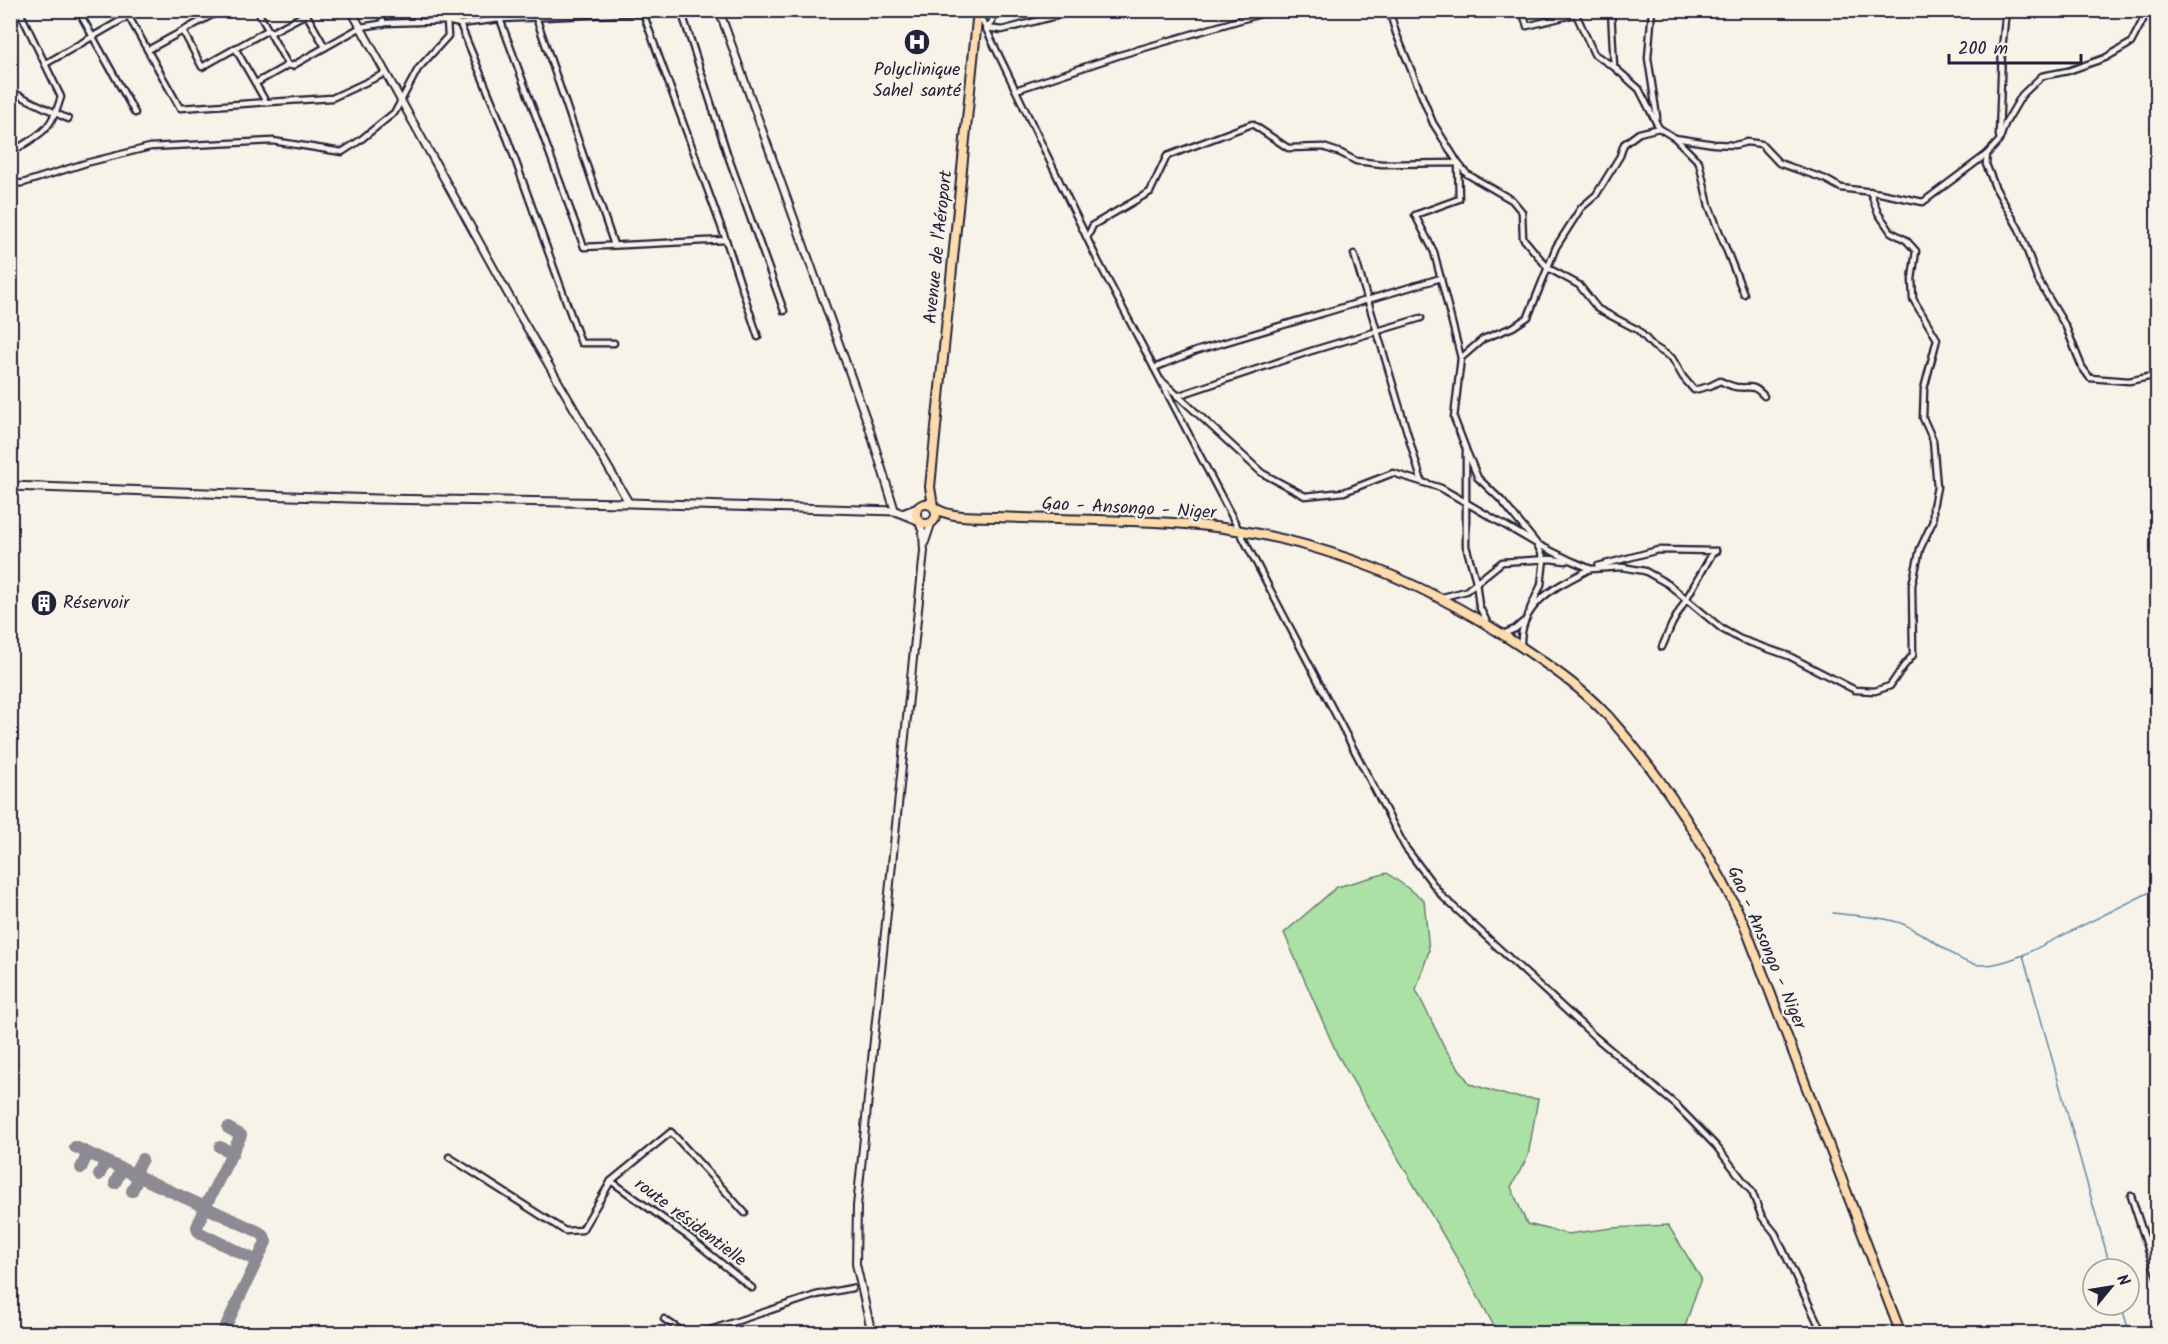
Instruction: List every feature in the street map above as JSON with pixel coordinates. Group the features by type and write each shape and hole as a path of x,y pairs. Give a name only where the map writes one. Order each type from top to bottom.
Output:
{"main road":[{"name":"Avenue de l'Aéroport","path":"930,487 978,11"},
{"path":"10,486 377,499 629,503 897,512 911,512 920,506 928,497 930,487"},
{"path":"930,487 937,514 933,522"},
{"path":"920,506 934,507 955,515"},
{"path":"918,521 916,514 920,506"},
{"path":"897,512 925,525 955,515"},
{"name":"Gao - Ansongo - Niger","path":"955,515 1068,521 1174,523 1237,530 1287,540 1343,556 1408,582 1490,626 1562,674 1607,716 1673,799 1723,879 1744,924 1901,1334"}],"street":[{"path":"13,151 45,132 56,113 61,97 19,10"},
{"path":"78,10 135,112"},
{"path":"125,10 180,108 332,98 386,73"},
{"path":"45,64 140,10"},
{"path":"148,51 221,10"},
{"path":"258,10 288,65"},
{"path":"351,10 519,314 629,503"},
{"path":"382,10 383,24"},
{"path":"416,10 416,22"},
{"path":"10,184 23,183 86,163 150,147 273,141 342,152 395,112 418,69 448,36 447,21 450,10"},
{"path":"525,10 525,18"},
{"path":"256,83 288,65 292,66 361,27 447,21 460,24 555,14 700,10"},
{"path":"719,10 868,424 897,512"},
{"path":"986,28 992,22 993,10"},
{"path":"986,28 1002,30 1079,10"},
{"path":"1016,90 1120,55 1274,10"},
{"path":"1389,10 1396,33 1433,123 1467,174 1512,200 1522,212 1523,238 1548,268 1579,285 1598,309 1638,330 1653,346 1672,358 1694,390 1720,381 1736,387 1757,388 1764,396"},
{"path":"1522,10 1527,26 1576,14 1594,54 1614,67 1639,89 1659,125 1699,162 1709,206 1744,294"},
{"path":"1611,10 1614,67"},
{"path":"1652,10 1648,58 1659,125"},
{"path":"1999,141 2002,49 2006,10"},
{"path":"1675,138 1714,144 1735,145 1747,142 1761,144 1779,163 1825,179 1841,188 1870,191 1923,202 1987,154 1999,141 2005,124 2022,95 2042,76 2068,71 2105,57 2131,43 2143,20 2140,10"},
{"path":"681,11 727,153 784,311"},
{"path":"978,11 1087,238 1237,530 1405,847 1442,896 1594,1036 1676,1105 1716,1146 1752,1192 1762,1217 1775,1233 1823,1334"},
{"path":"183,31 202,67 268,30 272,32 305,12 325,47"},
{"path":"643,13 726,240 758,337"},
{"path":"536,17 614,245"},
{"path":"500,19 584,248 726,240"},
{"path":"460,24 508,141 581,343 614,343"},
{"path":"235,48 266,102"},
{"path":"10,91 68,119"},
{"path":"1087,238 1093,225 1150,192 1167,156 1252,123 1288,148 1323,147 1356,161 1382,164 1458,163"},
{"path":"1461,358 1483,339 1513,327 1528,317 1556,247 1581,208 1596,195 1620,156 1624,144 1639,133 1659,125"},
{"path":"1987,154 1986,164 1995,187 2019,229 2038,280 2066,327 2072,346 2085,372 2090,378 2129,381 2153,376"},
{"path":"1458,163 1459,199 1415,214 1434,252 1461,358 1454,418 1478,478 1502,501 1537,544 1544,559 1541,585 1525,620 1521,634 1521,646"},
{"path":"1158,376 1262,473 1305,496 1344,492 1393,473 1441,488 1537,544 1591,569 1622,567 1645,571 1668,584 1722,629 1740,639 1789,656 1855,690 1875,691 1890,686 1913,655 1912,585 1920,549 1933,521 1937,487 1933,440 1923,418 1924,389 1937,339 1913,299 1912,279 1916,251 1906,240 1891,232 1878,213 1870,191"},
{"path":"1354,254 1421,479"},
{"path":"1154,368 1196,351 1441,278"},
{"path":"1178,396 1311,351 1421,318"},
{"path":"1466,449 1466,546 1476,581 1479,606 1490,626"},
{"path":"918,521 924,545"},
{"path":"872,1334 855,1264 857,1206 924,545 933,522"},
{"path":"1503,634 1515,629 1525,620 1545,594 1591,569 1658,550 1716,551 1712,554 1688,600 1672,624 1662,647"},
{"path":"1439,598 1466,591 1502,562 1544,559 1572,561"},
{"name":"route résidentielle","path":"448,1156 565,1231 582,1230 611,1181 671,1132 745,1213"},
{"name":"route résidentielle","path":"611,1181 689,1237 752,1288"},
{"path":"2131,1196 2157,1279"},
{"path":"698,1334 816,1295 852,1288"},
{"path":"664,1319 686,1334"}],"green space":[{"path":"1387,873 1424,900 1429,951 1416,990 1446,1050 1470,1084 1509,1096 1538,1099 1528,1156 1511,1187 1527,1224 1568,1234 1612,1228 1668,1225 1701,1278 1683,1333 1498,1333 1337,1054 1284,933 1337,887"}],"waterway":[{"path":"1833,913 1882,918 1901,923 1964,961 1987,965 2023,955 2158,888"},
{"path":"2023,955 2108,1257"},
{"path":"2125,1317 2130,1334"}],"taxiway":[{"path":"228,1128 241,1135 197,1227 202,1234 257,1261"},
{"path":"75,1147 264,1236 266,1242 222,1334"},
{"path":"220,1147 233,1153"},
{"path":"81,1168 88,1153"},
{"path":"134,1174 142,1159"},
{"path":"99,1175 106,1161"},
{"path":"115,1183 122,1169"},
{"path":"132,1191 139,1176"}],"place":[{"name":"Polyclinique Sahel santé","path":"917,42"},
{"name":"Réservoir","path":"44,603"}]}
